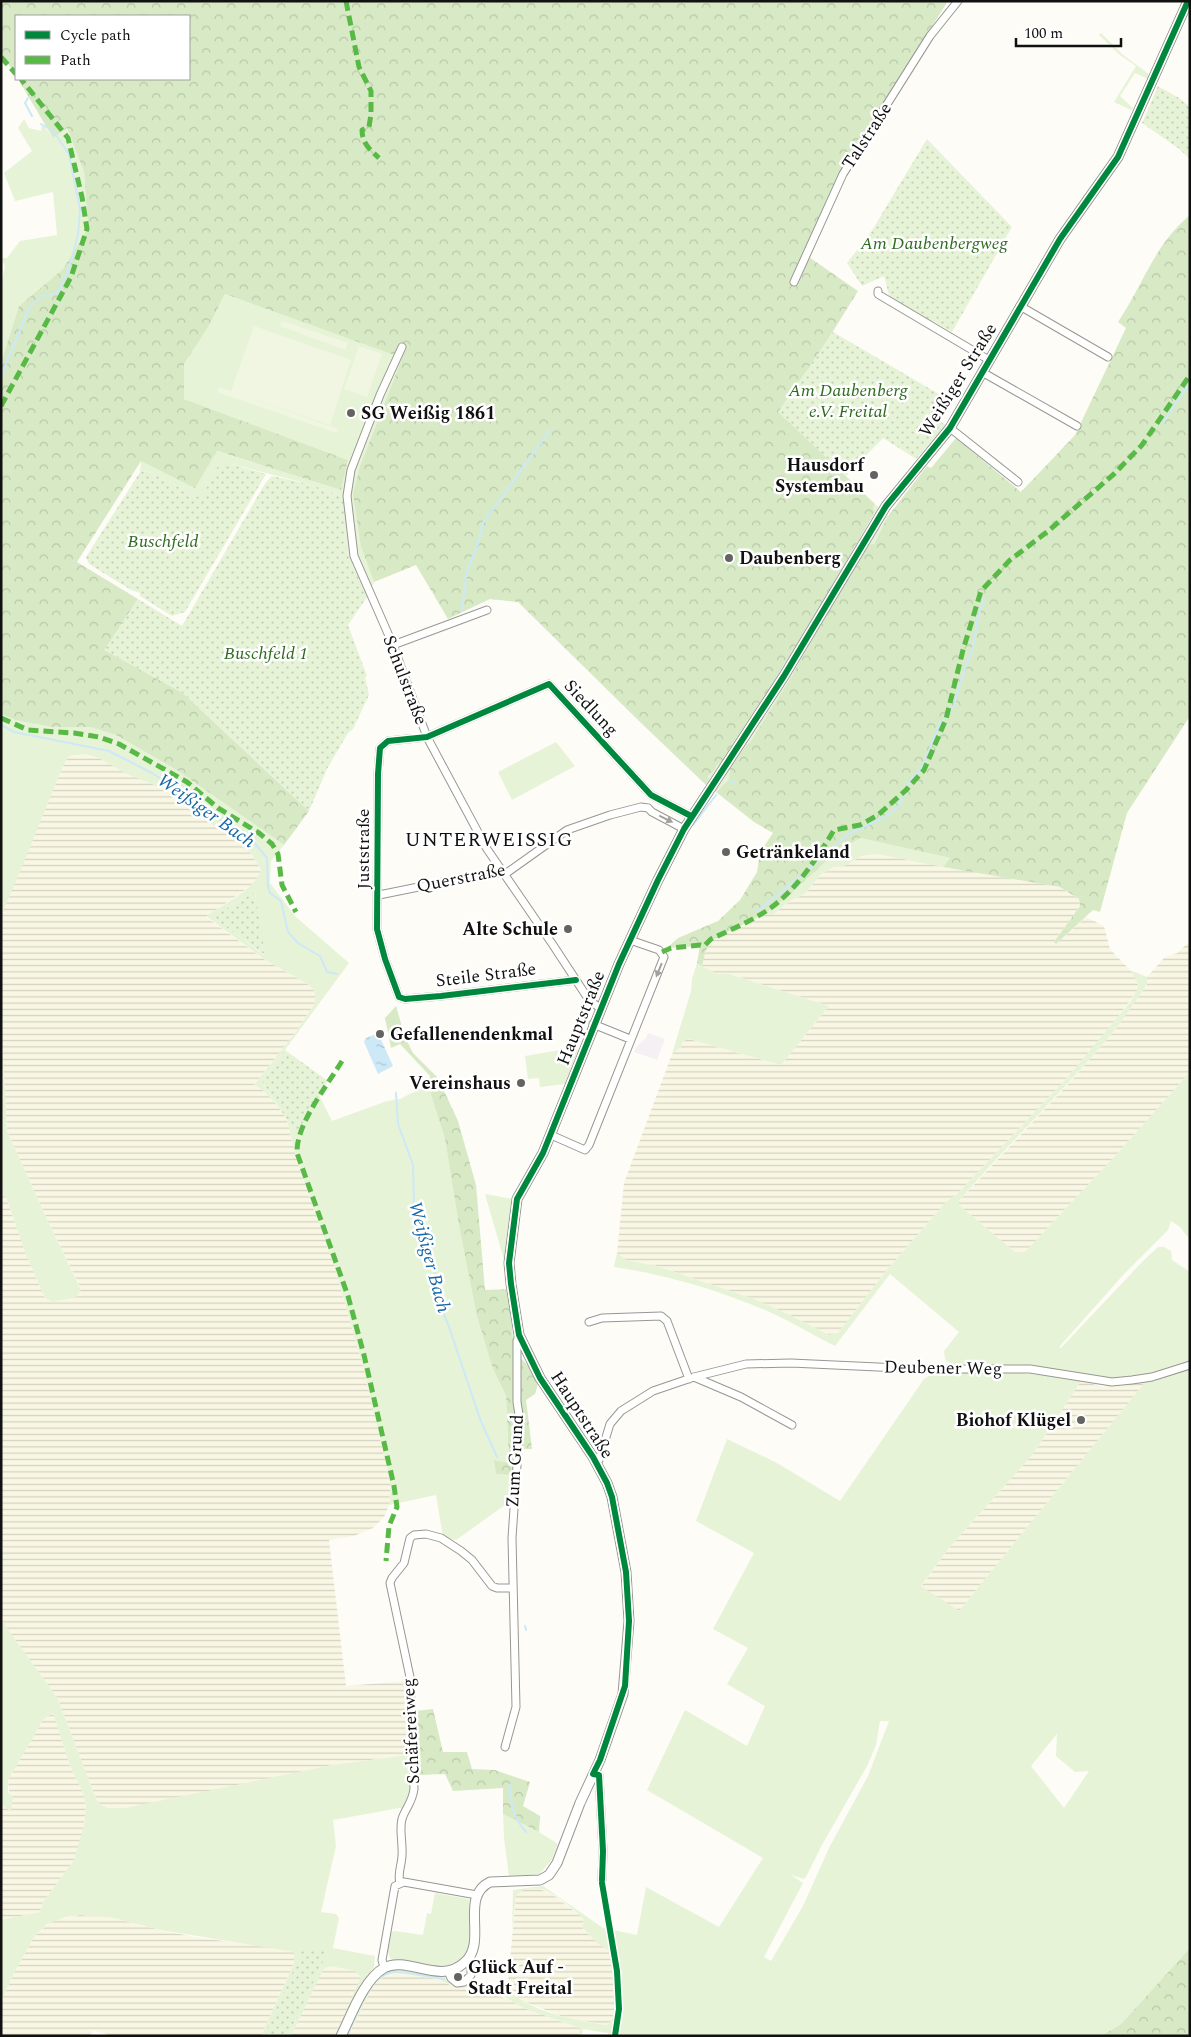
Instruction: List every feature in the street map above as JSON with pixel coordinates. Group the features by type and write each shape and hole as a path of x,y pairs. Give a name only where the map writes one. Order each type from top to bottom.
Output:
{"street":[{"name":"Talstraße","path":"794,282 842,174 930,36 958,1"},
{"name":"Weißiger Straße","path":"712,785 784,676 886,506 950,428 1065,232 1118,157 1188,1"},
{"path":"878,291 880,296 989,360"},
{"path":"1020,306 1108,357"},
{"name":"Schulstraße","path":"402,347 380,395 351,470 347,496 354,556 393,645 427,737 487,849 589,1000 600,1008"},
{"name":"Weißiger Straße","path":"982,372 1077,426"},
{"name":"Weißiger Straße","path":"950,428 1018,482"},
{"path":"393,645 487,610"},
{"name":"Siedlung","path":"427,737 549,684 654,798 691,816"},
{"name":"Juststraße","path":"399,998 378,935 378,774 380,748 388,741 427,737"},
{"name":"Hauptstraße","path":"477,1895 490,1882 540,1880 549,1876 557,1863 623,1694 629,1621 626,1572 612,1497 595,1462 540,1378 519,1335 510,1284 509,1263 517,1199 543,1153 593,1024 630,940 684,829 712,785"},
{"path":"654,798 648,808 684,829"},
{"name":"Querstraße","path":"379,895 453,880 508,872 558,835 576,826 640,807 648,808"},
{"path":"550,1135 585,1150 588,1148 664,957 659,950 630,940"},
{"name":"Steile Straße","path":"399,998 441,996 576,980"},
{"name":"Hauptstraße","path":"593,1024 630,1039"},
{"path":"589,1322 602,1318 661,1316 667,1321 691,1378 740,1397 792,1425"},
{"name":"Zum Grund","path":"505,1747 516,1707 513,1518 520,1421 517,1402 517,1341 519,1335"},
{"name":"Deubener Weg","path":"595,1462 600,1457 610,1424 621,1411 653,1391 691,1378 746,1364 791,1363 921,1369 1030,1369 1112,1382 1152,1377 1190,1365"},
{"name":"Schäfereiweg","path":"384,1967 382,1960 395,1886 400,1882 398,1877 402,1852 401,1825 404,1814 413,1798 414,1789 410,1677 390,1583 404,1562 410,1538 414,1535 426,1534 441,1538 461,1550 472,1560 492,1586 497,1588 513,1588"},
{"path":"593,1774 599,1775 603,1851 602,1880"},
{"path":"341,2036 368,1984 384,1967 400,1965 448,1972 466,1961 471,1954 477,1895 428,1885 400,1882"},
{"path":"448,1972 457,1983 464,1982 471,1975 471,1967 466,1961"}],"shaded area":[{"path":"85,754 99,758 166,790 251,853 261,870 259,876 253,884 206,917 264,959 309,985 315,992 315,1003 296,1032 254,1085 263,1090 277,1105 287,1120 298,1164 335,1268 364,1370 391,1485 389,1505 384,1517 373,1528 354,1536 329,1540 346,1686 406,1681 408,1755 332,1765 125,1808 108,1808 99,1804 58,1699 1,1620 1,1192 7,1199 25,1252 45,1298 81,1289 7,1131 1,1028 1,919 63,766 69,756"},
{"path":"877,854 1060,887 1079,899 1080,906 1054,942 1056,944 1086,917 1104,926 1110,949 1138,981 1138,990 1108,1030 1067,1078 956,1195 946,1202 885,1272 838,1333 829,1335 754,1299 657,1266 626,1260 617,1253 624,1183 672,1054 681,1047 683,1041 689,1039 781,1065 829,1006 729,974 717,974 702,966 706,950 712,940 764,914 774,914 790,901 806,893 820,875 834,867 847,865 861,856"},
{"path":"1190,941 1190,1072 1026,1251 1016,1253 959,1205 959,1201 1071,1081 1115,1030 1147,984 1147,977 1165,957 1177,953"},
{"path":"648,1033 665,1039 657,1060 634,1052"},
{"path":"1081,1381 1104,1387 1108,1384 1146,1381 959,1611 921,1587 949,1548 1033,1454"},
{"path":"53,1713 70,1766 83,1793 86,1806 80,1843 74,1860 43,1902 40,1912 1,1920 1,1804 11,1811 8,1780 43,1720"},
{"path":"536,1888 552,1894 581,1916 584,1921 582,1927 609,1951 616,1988 613,2020 607,2025 566,2018 517,1998 511,1992 507,1993 516,1895 521,1890"},
{"path":"80,1915 114,1918 194,1937 290,1950 294,1952 294,1963 261,2036 112,2036 93,2030 90,2036 1,2036 1,2001 34,1937 51,1921"},
{"path":"329,1966 355,1971 361,1975 361,1980 335,2036 291,2036 317,1981 323,1970"},
{"path":"396,1973 438,1979 454,1987 463,1988 476,1982 504,1998 556,2020 581,2028 579,2036 348,2036 374,1984 386,1975"}],"green space":[{"path":"1,1 948,1 840,172 803,253 858,291 822,349 779,412 875,504 873,508 875,512 792,655 783,665 774,685 721,763 708,776 709,780 706,785 518,602 490,599 448,619 416,565 374,582 361,547 353,494 360,466 402,358 225,294 209,326 184,364 184,399 348,460 341,490 217,451 195,488 141,461 77,562 138,599 105,650 183,693 309,811 284,845 178,771 116,735 90,727 51,727 15,720 1,714 1,362 19,306 63,269 88,228 84,172 67,128 53,138 19,80 190,80 190,15 15,15 15,74 1,53"},
{"path":"1101,33 1122,54 1150,75 1148,79 1135,73 1120,96 1135,110 1114,102 1136,66 1120,55 1099,35"},
{"path":"1158,86 1190,107 1190,159 1178,148 1142,123"},
{"path":"24,119 29,128 41,131 42,123 53,138 67,128 84,172 88,228 63,269 19,306 1,362 1,286 5,266 1,258 7,258 20,241 57,235 53,192 15,201 4,173 32,151 18,128"},
{"name":"Am Daubenbergweg","path":"927,139 1012,227 952,332 933,321 929,322 890,299 884,276 862,286 847,263 871,232"},
{"path":"1190,215 1190,716 1127,813 1100,912 1093,910 1056,944 1054,942 1080,906 1079,899 1060,887 943,867 950,858 860,838 832,856 786,898 764,914 712,940 706,950 702,966 697,963 700,946 667,948 678,938 718,921 740,900 757,872 760,852 773,833 754,822 716,792 729,779 730,767 750,742 788,682 858,559 868,545 874,544 888,516 927,466 931,468 956,438 1021,492 1075,435 1126,328 1118,322 1158,252 1167,239"},
{"path":"225,294 402,358 360,466 361,547 374,582 367,597 347,552 343,497 309,484 227,463 201,498 147,471 140,472 141,461 216,451 341,490 348,460 184,399 184,364 209,326"},
{"path":"282,321 348,343 345,350 280,326"},
{"path":"254,326 351,360 330,425 245,396 338,429 337,433 217,392 219,387 231,391"},
{"name":"Am Daubenberg e.V. Freital","path":"833,332 944,397 932,417 946,425 916,459 883,438 846,476 778,412"},
{"path":"359,346 382,354 367,397 344,389"},
{"name":"Buschfeld","path":"227,463 266,474 185,612 172,616 140,596 140,593 131,590 89,564 86,557 140,472 147,471 201,498 218,466"},
{"name":"Buschfeld 1","path":"272,476 309,484 343,497 345,501 347,552 367,597 348,625 367,676 365,677 369,695 353,729 348,733 327,769 309,811 183,693 104,650 138,599 182,626 266,482"},
{"path":"875,504 888,516 874,544 843,586 788,682 750,742 730,767 729,779 716,792 706,785 709,780 708,776 721,763 742,734 742,730 786,659 792,655 875,513 873,508"},
{"path":"1,714 15,720 50,727 90,727 116,735 178,771 284,845 271,861 270,883 296,917 349,963 262,1081 277,1105 263,1090 254,1085 296,1032 315,1003 315,992 309,985 264,959 206,916 245,890 258,877 261,870 251,853 166,790 125,773 99,758 85,754 69,756 63,766 1,919","holes":["255,892 264,955 213,917"]},
{"path":"556,742 575,766 512,800 498,772"},
{"path":"860,838 950,858 943,867 877,854 861,856 847,865 834,867 820,875 806,893 790,901 774,914 764,914 786,898 832,856"},
{"path":"255,892 265,955 212,917"},
{"path":"697,963 717,974 729,974 829,1006 781,1065 689,1039 683,1041 681,1047 672,1054 691,991 692,979"},
{"path":"1130,970 1147,977 1147,984 1123,1020 1076,1074 978,1179 959,1201 959,1205 1016,1253 1026,1251 1190,1072 1190,1240 1180,1227 1171,1221 1168,1230 1124,1274 1059,1347 1061,1348 1144,1260 1158,1247 1164,1247 1171,1251 1172,1260 1190,1272 1190,1362 1153,1374 1124,1379 1095,1375 1095,1378 1032,1367 951,1365 945,1359 944,1351 959,1332 890,1274 835,1346 774,1314 736,1298 696,1285 635,1270 614,1267 617,1253 626,1260 657,1266 754,1299 829,1335 838,1333 885,1272 946,1202 956,1195 1067,1078 1131,1001 1138,985"},
{"path":"396,1006 405,1037 413,1053 438,1078 458,1121 476,1185 485,1290 508,1289 515,1382 515,1476 496,1474 494,1460 509,1463 506,1396 493,1369 477,1316 458,1220 445,1139 428,1085 430,1076 400,1044 391,1048 385,1018"},
{"path":"1,1028 7,1131 81,1290 76,1297 53,1302 45,1298 25,1252 7,1199 1,1192"},
{"path":"572,1048 578,1050 565,1084 540,1087 539,1078 528,1079 525,1056"},
{"path":"285,1050 328,1081 296,1134 262,1081"},
{"path":"428,1085 445,1139 458,1220 493,1369 506,1396 509,1464 495,1460 496,1474 509,1476 512,1500 456,1540 443,1537 436,1495 389,1505 391,1485 364,1370 335,1268 298,1164 287,1120 296,1133 319,1095 332,1121 387,1101 400,1099"},
{"path":"485,1194 513,1199 506,1260 504,1260"},
{"path":"520,1359 530,1368 538,1384 535,1394 526,1400 532,1449 523,1449 519,1401"},
{"path":"1190,1369 1190,1948 1121,2024 1101,2036 617,2036 618,2031 614,2036 609,2036 608,2033 583,2029 582,2036 579,2036 580,2028 526,2009 476,1982 463,1988 457,1988 438,1979 396,1973 386,1975 374,1984 348,2036 335,2036 361,1977 355,1971 329,1966 323,1970 291,2036 288,2036 326,1954 290,1980 264,2036 261,2036 294,1963 294,1952 161,1930 114,1918 80,1915 66,1917 47,1924 34,1937 1,2001 1,1920 40,1912 43,1902 74,1860 84,1825 86,1806 83,1793 70,1766 53,1713 43,1720 8,1780 8,1792 13,1797 11,1812 1,1804 1,1620 58,1699 95,1796 99,1804 108,1808 125,1808 332,1765 408,1755 410,1795 405,1807 333,1820 336,1846 321,1912 336,1914 339,1918 333,1948 375,1956 374,1968 366,1976 372,1982 383,1973 397,1969 443,1974 454,1985 461,1987 474,1979 505,1997 507,1993 511,1992 520,1999 543,2010 569,2018 607,2025 613,2019 616,1988 609,1951 597,1943 582,1927 584,1921 581,1916 551,1893 533,1888 516,1895 512,1930 513,1890 543,1886 603,1928 637,1935 646,1887 719,1927 763,1858 647,1790 685,1710 747,1746 765,1706 727,1684 748,1648 713,1629 754,1553 696,1521 727,1439 777,1463 840,1501 924,1379 930,1375 949,1372 987,1371 1044,1375 1081,1381 1033,1454 949,1548 921,1586 959,1611 1146,1381","holes":["880,1721 889,1721 868,1776 829,1848 803,1906 771,1961 764,1957 803,1883 791,1875 804,1879 806,1877 867,1766 876,1745","1057,1734 1056,1756 1075,1772 1089,1771 1064,1808 1031,1766"]},
{"path":"433,1709 443,1752 467,1752 472,1769 495,1770 530,1782 523,1806 540,1816 539,1832 503,1814 503,1788 453,1791 445,1774 418,1775 414,1733 416,1711"},
{"path":"503,1814 558,1844 551,1861 539,1874 509,1877"},
{"path":"435,1893 468,1899 472,1902 470,1940 464,1955 456,1962 446,1966 435,1967 390,1959 388,1951 391,1932 423,1935 427,1913 431,1914"},
{"path":"1190,1948 1190,2036 1101,2036 1121,2024"},
{"path":"303,1949 327,1953 288,2036 264,2036"}],"water":[{"path":"378,1033 393,1066 378,1074 364,1042 366,1038"}],"waterway":[{"name":"Weißiger Bach","path":"28,98 25,103 32,116"},
{"name":"Weißiger Bach","path":"1,376 29,308 41,296 55,294 60,288 69,268 78,235 80,209 69,154 53,131 41,124"},
{"path":"1163,423 1190,382"},
{"path":"462,610 466,576 478,544 483,523 550,430"},
{"path":"757,911 801,876 848,834 883,818 898,807 908,784 922,767 940,724 954,706 973,647 978,616 984,598"},
{"name":"Weißiger Bach","path":"1,725 14,732 109,751 152,773 194,800 232,829 252,840 267,858 268,887 270,893 281,901 288,932 298,943 320,956 327,972 337,974"},
{"path":"693,825 716,795"},
{"name":"Weißiger Bach","path":"396,1093 398,1124 413,1165 414,1201 412,1208 430,1253 442,1295 441,1308 480,1419 497,1457"},
{"path":"525,1626 526,1630"},
{"path":"510,1785 513,1810 526,1832"},
{"path":"347,2036 365,1996 372,1986 387,1974 403,1972 444,1979"}],"marked path":[{"path":"346,1 359,67 371,91 369,127 362,130 362,135 367,146 379,158"},
{"path":"1,57 15,73"},
{"path":"1,406 71,277 87,229 82,197 68,138 22,80"},
{"path":"662,952 671,948 704,946 711,939 763,913 794,887 812,865 834,830 860,825 878,815 906,790 924,770 946,719 963,650 981,591 1010,560 1047,532 1114,474 1142,445 1190,375"},
{"path":"1,718 28,730 74,733 99,737 119,744 187,782 218,808 259,833 272,844 278,854 282,885 296,912"},
{"path":"342,1061 307,1118 298,1142 297,1153 348,1296 364,1355 394,1486 397,1507 389,1526 386,1561"}],"cycle path":[{"path":"602,1880 603,1851 599,1775 593,1774 600,1760 625,1686 629,1621 626,1572 612,1497 607,1483 593,1457 540,1378 519,1335 509,1263 517,1199 543,1153 619,964 684,829 784,676 886,506 950,428 1060,239 1118,157 1188,1"},
{"path":"576,980 441,996 405,999 399,997 385,959 377,929 378,774 380,748 388,741 427,737 549,684 651,795 691,816"},
{"path":"602,1883 617,1971 619,2009 615,2036"}],"place":[{"name":"SG Weißig 1861","path":"351,413"},
{"name":"Hausdorf Systembau","path":"874,475"},
{"name":"Daubenberg","path":"729,558"},
{"name":"Getränkeland","path":"726,852"},
{"name":"Alte Schule","path":"568,929"},
{"name":"Gefallenendenkmal","path":"380,1034"},
{"name":"Vereinshaus","path":"521,1083"},
{"name":"Biohof Klügel","path":"1081,1420"},
{"name":"Glück Auf - Stadt Freital","path":"458,1977"}],"district":[{"name":"UNTERWEISSIG","path":"489,840"}]}
